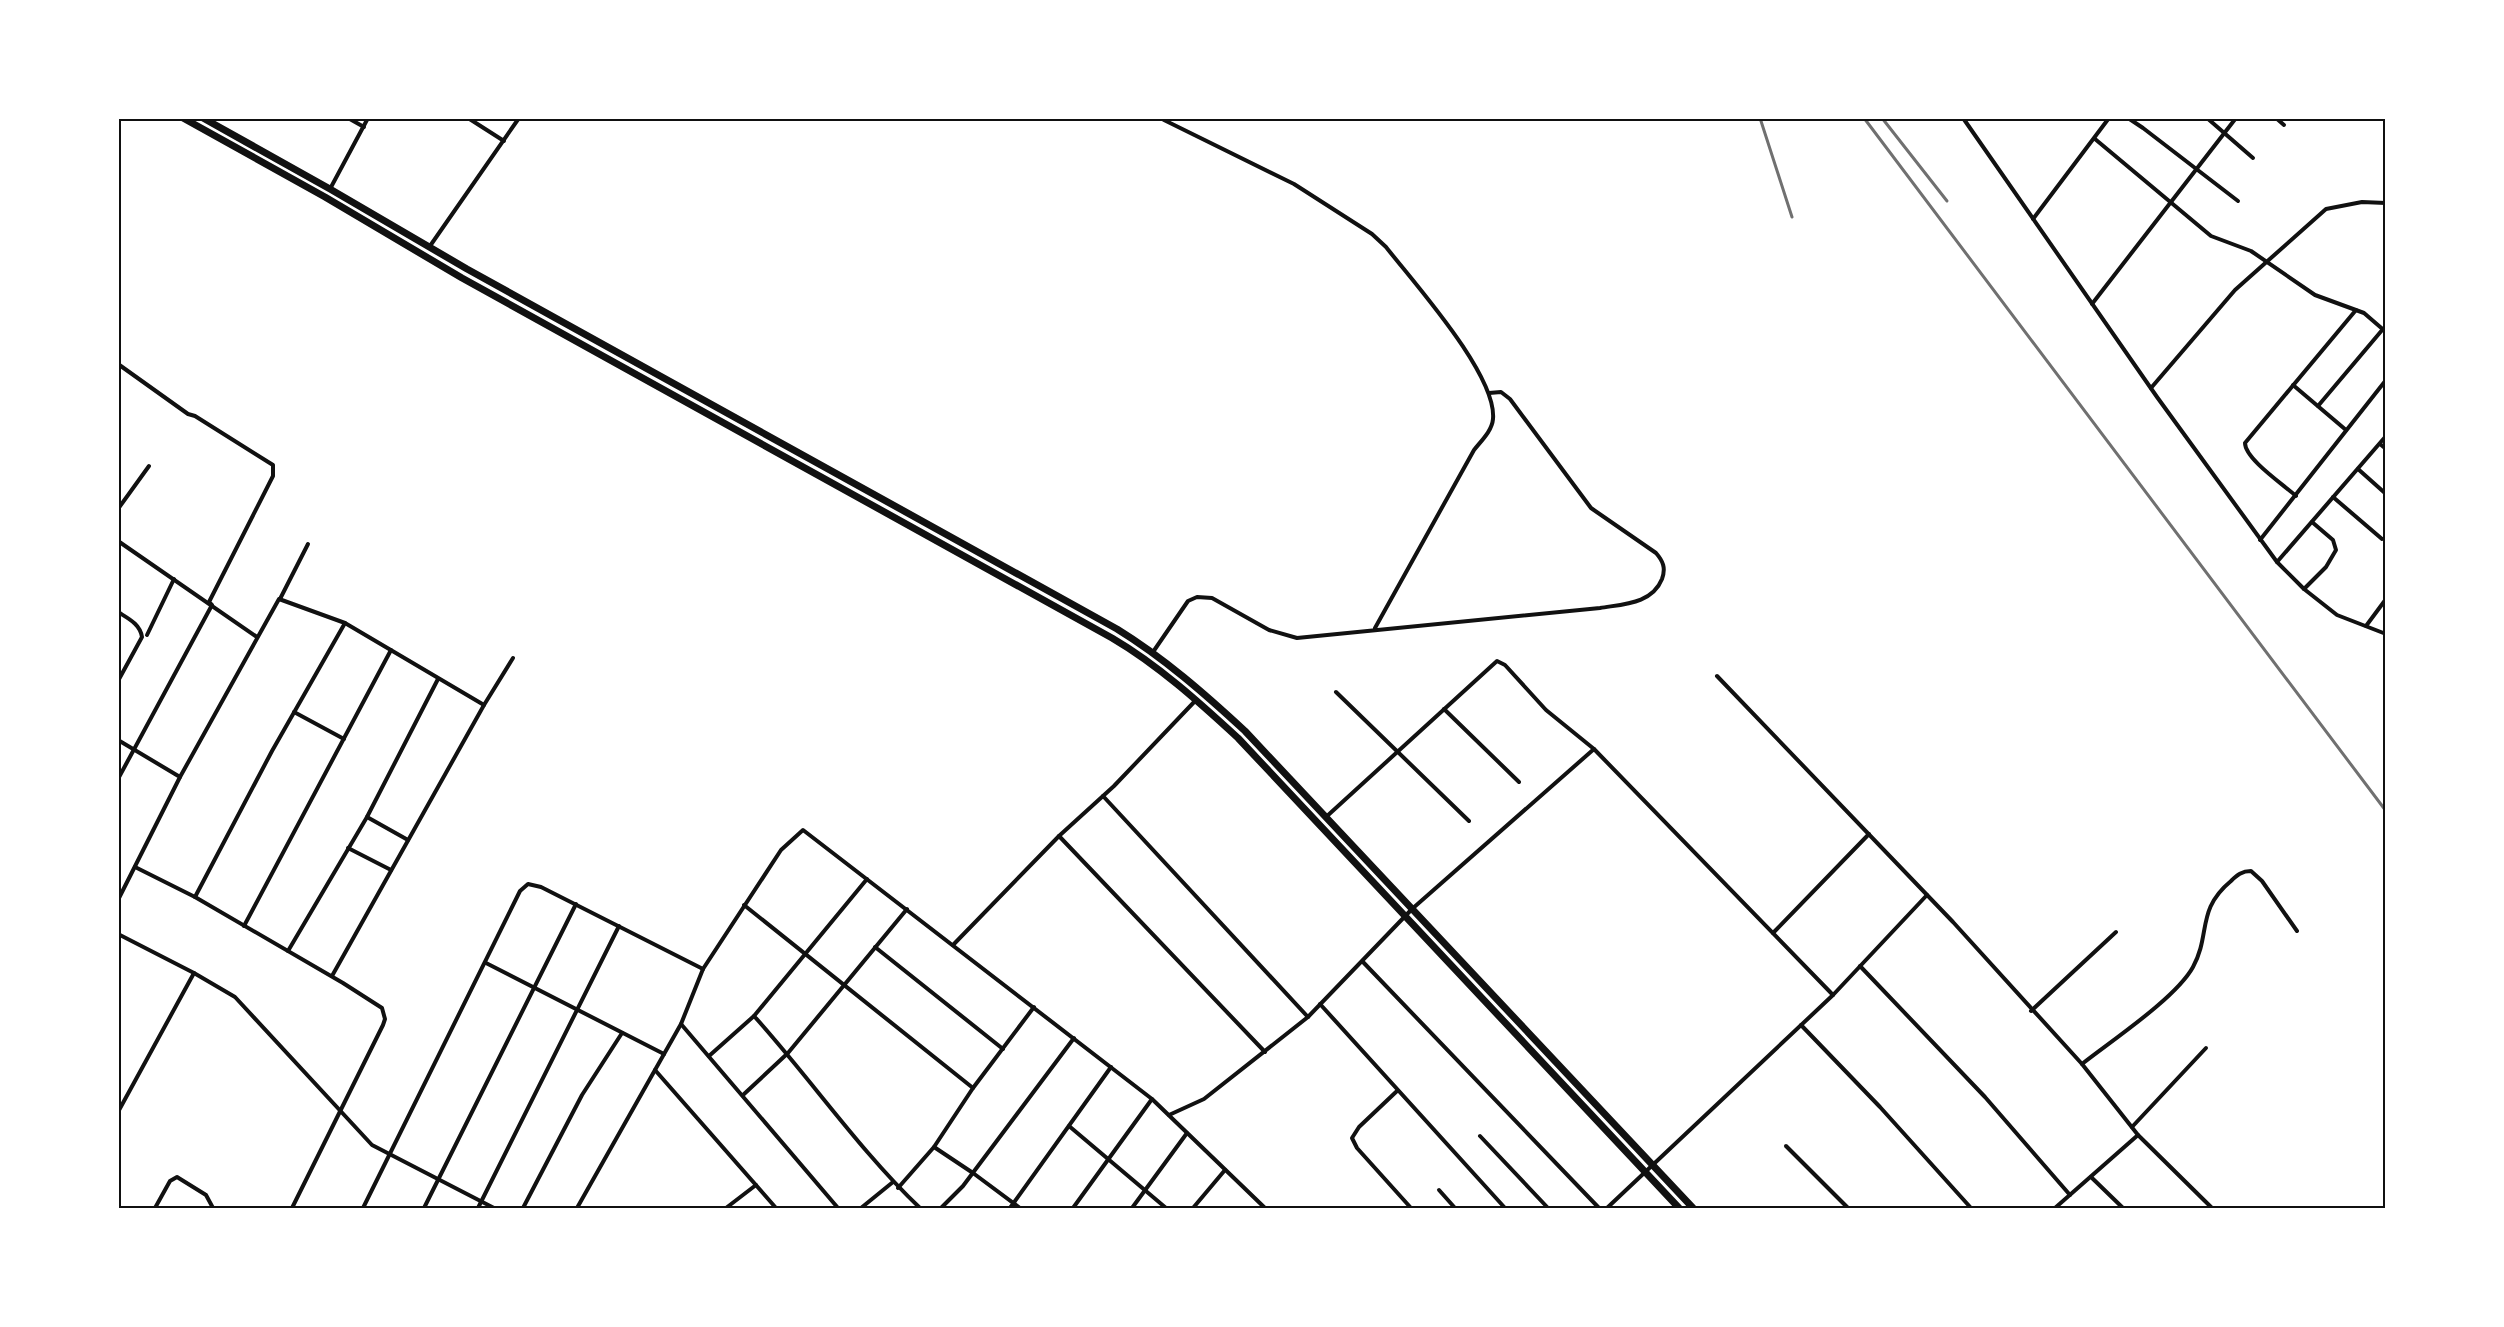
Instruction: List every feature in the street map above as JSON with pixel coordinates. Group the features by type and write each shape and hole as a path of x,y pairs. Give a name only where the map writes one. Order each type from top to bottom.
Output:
{"highway":[{"path":"183,118 325,197 462,278 1112,638 1196,700 1238,738 1679,1209"},
{"path":"204,118 467,269 1117,629 1152,653 1203,692 1228,716 1693,1209"}],"street":[{"path":"348,118 364,127"},
{"path":"330,189 369,118"},
{"path":"468,118 504,141"},
{"path":"430,246 519,118"},
{"path":"1963,118 2151,388 2277,562 2304,589 2337,615 2385,634"},
{"path":"2033,219 2095,140 2109,118"},
{"path":"2128,118 2238,201"},
{"path":"2207,118 2253,158"},
{"path":"2092,304 2236,118"},
{"path":"2276,118 2284,125"},
{"path":"1164,120 1294,184 1372,234 1386,248 1465,349 1489,393 1493,412 1492,424 1474,450 1374,629"},
{"path":"2095,140 2211,236 2251,251 2315,295 2369,316 2384,330 2318,406"},
{"path":"2151,388 2235,291 2326,209 2362,202 2385,203"},
{"path":"2296,496 2252,457 2245,447 2248,437 2355,310"},
{"path":"118,364 188,414 195,416 273,465 273,476 209,602 212,605"},
{"path":"2260,540 2385,380"},
{"path":"2293,384 2346,430"},
{"path":"1152,653 1188,601 1204,596 1282,636 1297,638 1600,608 1641,600 1652,595 1659,586 1664,567 1656,553 1591,508 1510,399 1501,392 1489,393"},
{"path":"2277,562 2385,436"},
{"path":"2380,444 2385,449"},
{"path":"118,509 149,466"},
{"path":"2358,469 2385,494"},
{"path":"2333,497 2382,539"},
{"path":"2304,589 2326,567 2336,550 2332,540 2312,522"},
{"path":"118,541 257,637"},
{"path":"118,900 180,777 308,544"},
{"path":"147,635 174,579"},
{"path":"279,599 345,623 484,705"},
{"path":"2366,626 2385,599"},
{"path":"118,779 212,605"},
{"path":"118,612 135,623 141,630 142,637 118,681"},
{"path":"195,897 294,712 345,623"},
{"path":"244,926 391,650"},
{"path":"332,976 484,705 513,658"},
{"path":"1325,818 1490,665 1501,662 1546,710 1594,749 1833,995"},
{"path":"1717,676 1927,895 2082,1064 2138,1135 2212,1209"},
{"path":"288,951 367,817 438,679"},
{"path":"1336,692 1469,821"},
{"path":"953,945 1196,700"},
{"path":"1444,709 1519,782"},
{"path":"294,712 344,739"},
{"path":"118,740 180,777"},
{"path":"1169,1115 1204,1099 1308,1017 1412,909 1594,749"},
{"path":"1103,796 1308,1017"},
{"path":"367,817 408,840"},
{"path":"577,1209 681,1024 703,969 781,850 803,830 1152,1099 1262,1207"},
{"path":"1773,933 1869,834"},
{"path":"1059,836 1265,1052"},
{"path":"348,848 391,870"},
{"path":"135,867 195,897 332,976 382,1008 385,1019 292,1209"},
{"path":"2082,1064 2169,994 2193,967 2201,946 2208,907 2223,887 2242,873 2251,871 2262,881 2296,931"},
{"path":"709,1056 754,1016 867,879"},
{"path":"363,1209 520,891 528,884 541,887 576,904 703,969"},
{"path":"1607,1209 1833,995 1927,895"},
{"path":"424,1209 576,904"},
{"path":"744,905 973,1088"},
{"path":"743,1095 788,1053 907,909"},
{"path":"478,1209 619,927"},
{"path":"2031,1011 2116,932"},
{"path":"118,934 235,997 372,1145 494,1209"},
{"path":"875,947 1003,1049"},
{"path":"1363,962 1599,1209"},
{"path":"486,963 664,1054"},
{"path":"1860,966 1984,1097 2070,1195"},
{"path":"118,1112 194,973"},
{"path":"1320,1004 1505,1209"},
{"path":"898,1188 933,1147 973,1088 1034,1007"},
{"path":"754,1016 788,1053 898,1188 920,1209"},
{"path":"681,1024 837,1208"},
{"path":"1801,1025 1880,1107 1971,1209"},
{"path":"524,1209 582,1095 622,1033"},
{"path":"941,1209 973,1173 1074,1038"},
{"path":"2132,1127 2206,1048"},
{"path":"1010,1209 1111,1067"},
{"path":"654,1070 776,1209"},
{"path":"1397,1091 1359,1127 1352,1138 1357,1148 1411,1209"},
{"path":"1073,1209 1152,1099"},
{"path":"1069,1126 1166,1209"},
{"path":"1132,1209 1187,1133"},
{"path":"2055,1209 2138,1135"},
{"path":"1480,1136 1548,1209"},
{"path":"1786,1146 1848,1209"},
{"path":"933,1147 973,1173 1020,1209"},
{"path":"1193,1209 1225,1170"},
{"path":"2091,1176 2123,1209"},
{"path":"155,1209 170,1181 177,1177 207,1195 213,1209"},
{"path":"861,1209 893,1182"},
{"path":"726,1209 756,1185"},
{"path":"1439,1190 1455,1209"}],"railway":[{"path":"1760,118 1792,217"},
{"path":"1864,118 2386,811"},
{"path":"1882,118 1947,201"}]}
